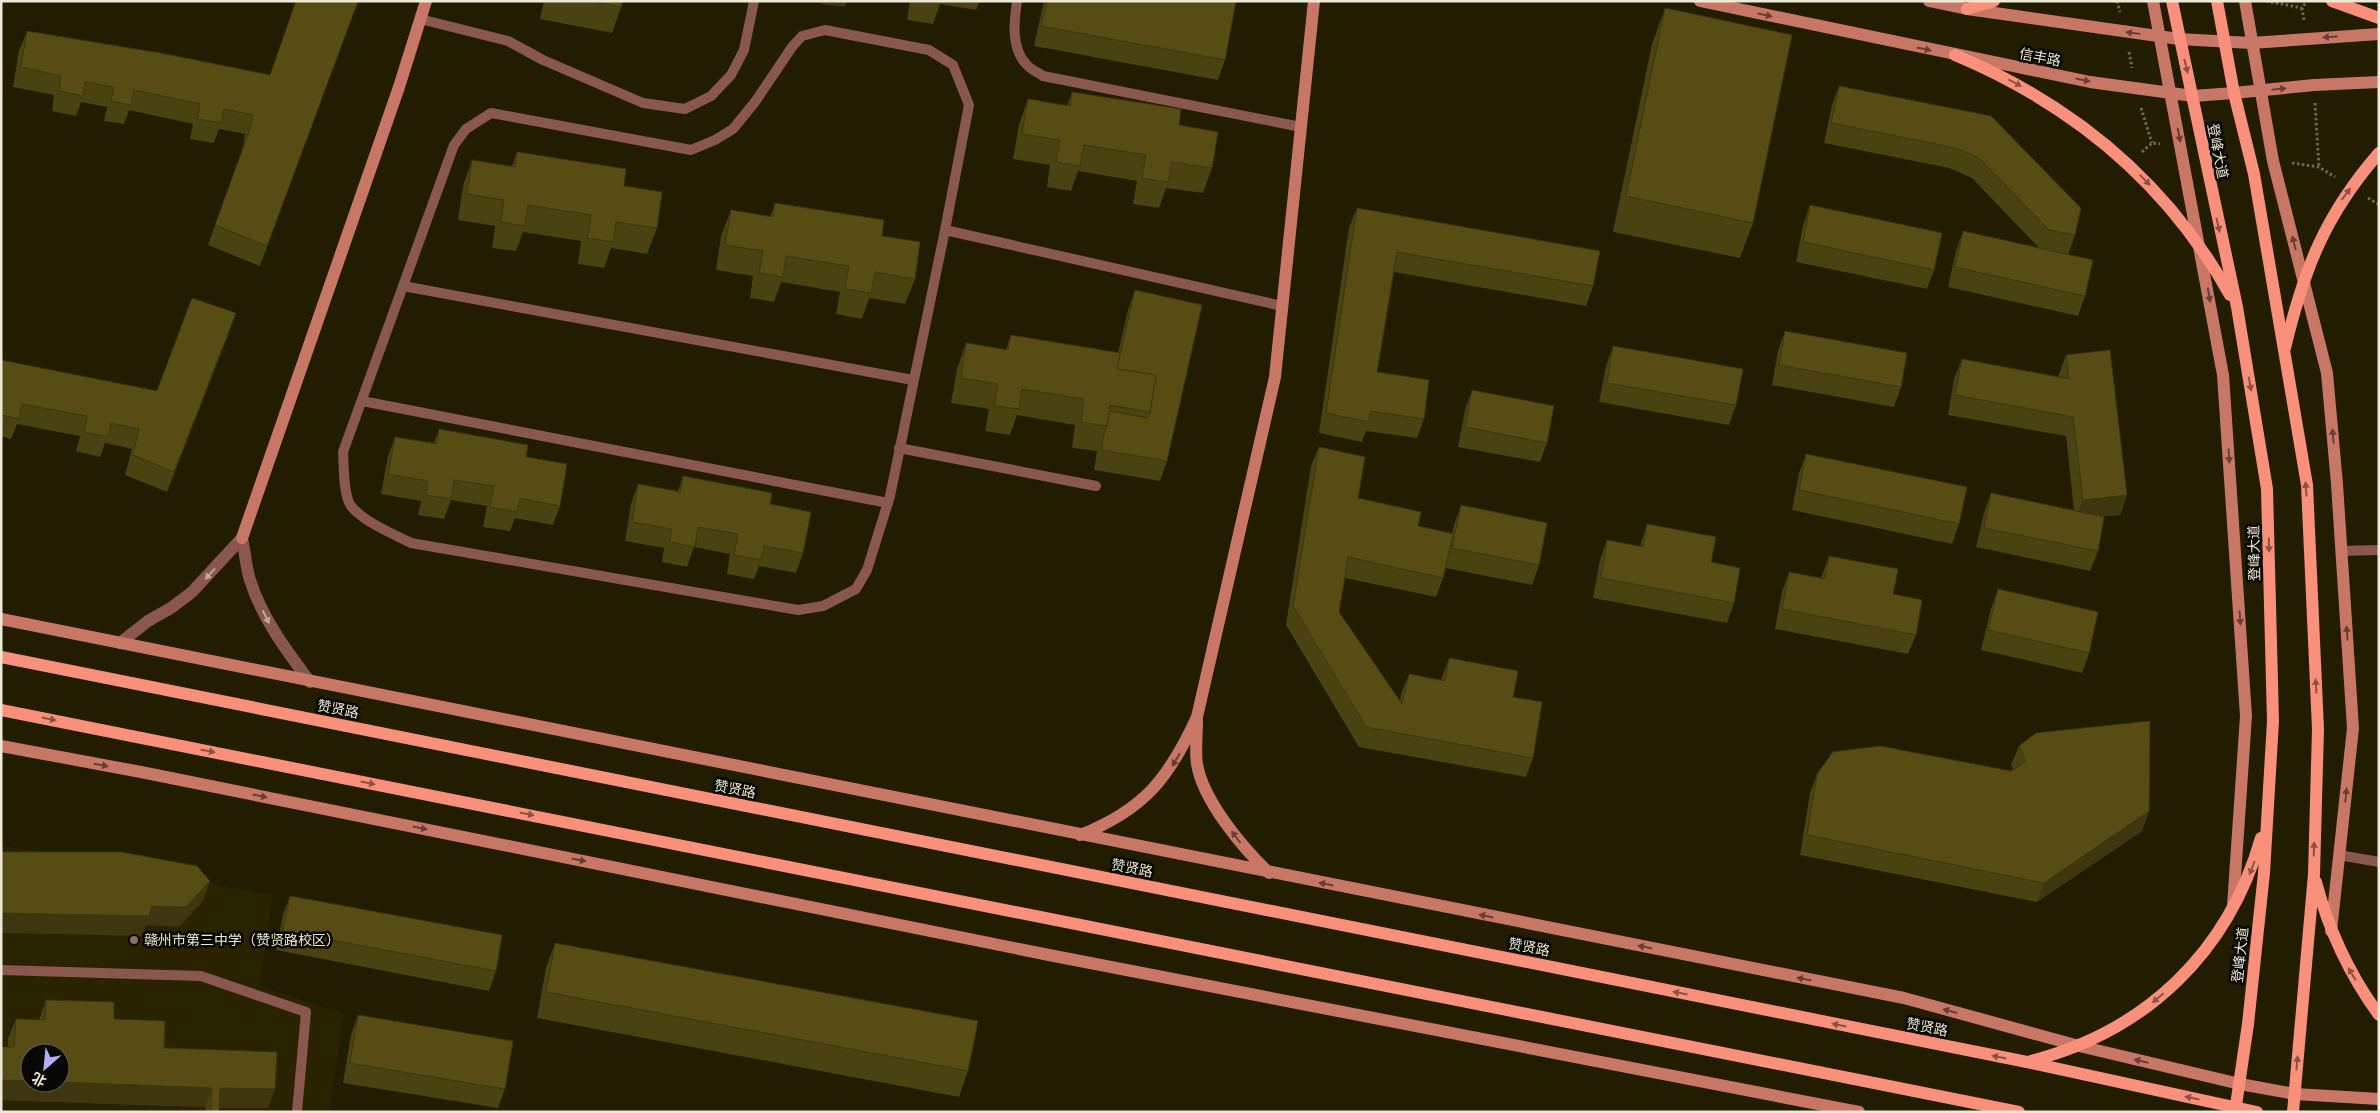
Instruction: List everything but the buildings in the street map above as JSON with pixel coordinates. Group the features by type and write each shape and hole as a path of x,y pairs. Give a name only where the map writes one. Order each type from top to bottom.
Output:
{"main road":[{"path":"1967,9 1994,1"},
{"name":"登峰大道","path":"2172,1 2193,96 2202,150 2237,307 2267,489 2273,721 2264,872 2240,1084 2235,1110"},
{"name":"登峰大道","path":"2217,1 2234,94 2254,174 2306,485 2318,728 2314,874 2293,1112"},
{"path":"2332,1 2379,18"},
{"path":"1955,55 1991,70 2026,89 2092,132 2149,184 2174,212 2200,246 2237,307"},
{"path":"2284,352 2304,278 2325,229 2341,201 2379,153"},
{"name":"赞贤路","path":"1,657 2027,1062 2235,1110 2257,1112"},
{"path":"1,710 2019,1112"},
{"path":"2027,1062 2079,1046 2117,1028 2145,1010 2193,966 2212,942 2232,910 2254,862 2268,804"},
{"path":"2314,874 2331,931 2347,966 2379,1015"},
{"path":"1935,1095 1981,1112"}],"street":[{"path":"120,643 148,621 171,608 192,592 242,538 399,86 426,1"},
{"path":"1269,873 1235,837 1209,794 1197,765 1197,716 1276,377 1314,1"},
{"name":"信丰路","path":"1700,1 2090,82 2193,96 2234,94 2314,85 2379,82"},
{"path":"1929,1 1967,9 2179,39 2252,43 2379,34"},
{"path":"2154,1 2223,375 2246,716 2232,910"},
{"path":"2245,1 2274,161 2327,373 2342,551 2353,728 2331,931"},
{"path":"242,538 250,579 259,603 273,630 310,682"},
{"path":"1,619 1904,998 2079,1046 2240,1084 2295,1094 2379,1100"},
{"path":"1080,835 1110,822 1144,798 1172,766 1197,716"},
{"path":"1,746 151,774 1049,955 1859,1112"}],"lane":[{"path":"420,20 508,41 543,60 643,103 685,108 711,96 730,75 744,50 754,1"},
{"path":"1017,1 1014,23 1016,44 1025,64 1043,76 1301,127"},
{"path":"825,30 930,50 953,66 969,105 944,230 888,503 867,570 856,589 823,606 798,610 411,543 374,524 350,505 344,479 343,452 454,145 466,130 491,113 691,150 715,140 733,129 755,102 792,47 802,36 825,30"},
{"path":"944,230 1282,306"},
{"path":"403,286 913,380"},
{"path":"362,401 888,503"},
{"path":"900,448 1096,486"},
{"path":"2342,551 2379,550"},
{"path":"2339,855 2379,862"},
{"path":"1,970 201,976 306,1012 297,1112"}],"path":[{"path":"2266,1 2302,8 2307,1"}],"shaded area":[{"name":"赣州市第三中学（赞贤路校区）","path":"1,845 273,895 260,986 344,1014 329,1112 1,1112"}],"place":[{"name":"赣州市第三中学（赞贤路校区）","path":"134,940"}]}
